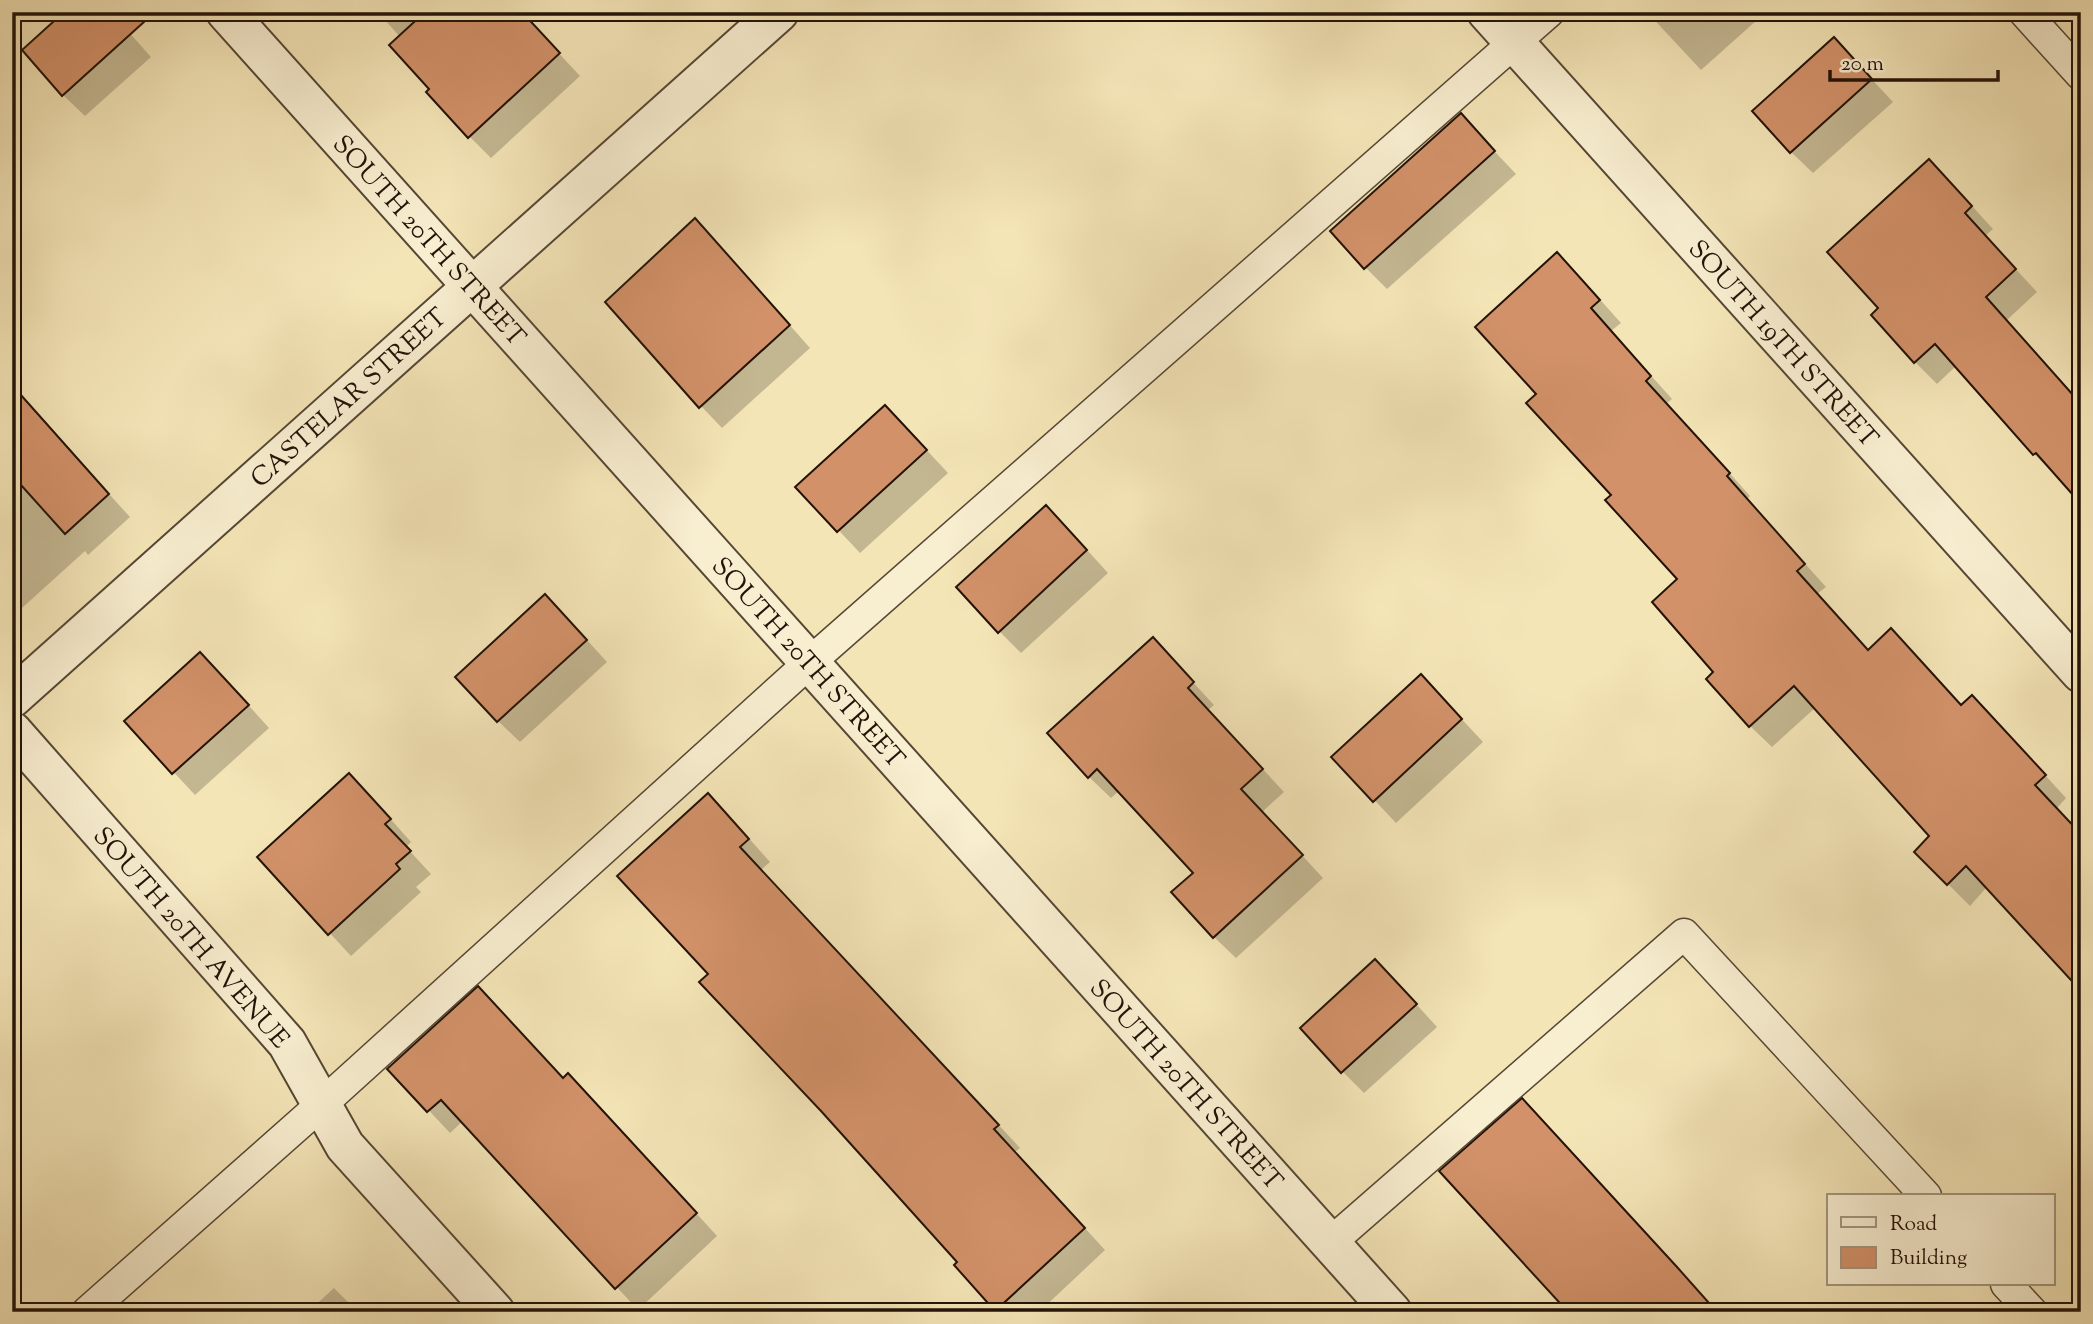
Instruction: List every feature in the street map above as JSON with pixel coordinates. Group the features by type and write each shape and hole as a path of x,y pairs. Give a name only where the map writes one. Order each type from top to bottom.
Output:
{"street":[{"name":"SOUTH 20TH STREET","path":"226,12 1392,1312"},
{"name":"CASTELAR STREET","path":"12,698 779,12"},
{"name":"SOUTH 19TH STREET","path":"1487,12 2081,673"},
{"name":"SOUTH 20TH AVENUE","path":"12,731 288,1043 345,1146 495,1312"}],"lane":[{"path":"88,1312 809,663 1549,12"},
{"path":"2024,12 2081,75"},
{"path":"1330,1243 1684,934 1924,1194"},
{"path":"2008,1286 2032,1312"}],"building":[{"path":"64,12 155,12 62,96 22,50"},
{"path":"425,12 522,12 560,53 468,138 426,92 429,89 389,45"},
{"path":"1834,37 1872,79 1790,153 1752,111"},
{"path":"1461,113 1495,151 1364,269 1330,231"},
{"path":"1929,159 1972,206 1965,213 2016,269 1986,297 2081,404 2081,504 2036,453 2033,455 1935,344 1914,363 1871,315 1878,308 1827,252"},
{"path":"695,218 790,325 699,408 605,302"},
{"path":"1557,252 1600,300 1591,308 1651,376 1646,381 1730,473 1727,476 1805,564 1797,571 1868,650 1891,628 1961,705 1972,695 2046,775 2035,785 2081,834 2081,991 1966,866 1947,885 1914,852 1929,836 1794,686 1749,727 1706,679 1713,672 1652,602 1677,579 1605,500 1611,495 1526,403 1536,394 1475,327"},
{"path":"12,385 109,494 65,534 12,475"},
{"path":"885,405 927,450 837,532 795,487"},
{"path":"1046,505 1087,550 998,633 956,587"},
{"path":"545,594 587,640 497,722 455,677"},
{"path":"1153,637 1194,682 1188,688 1263,769 1241,789 1303,855 1213,938 1171,892 1193,873 1097,769 1088,778 1047,733"},
{"path":"200,652 249,705 172,774 124,721"},
{"path":"1421,674 1462,719 1373,802 1331,757"},
{"path":"349,773 391,819 385,824 411,851 396,864 400,869 328,935 257,857"},
{"path":"708,793 749,839 740,847 999,1125 994,1129 1085,1228 995,1311 954,1265 957,1262 821,1111 699,982 708,974 617,876"},
{"path":"1375,959 1417,1004 1341,1073 1300,1028"},
{"path":"478,986 563,1078 568,1073 697,1213 615,1289 441,1100 427,1112 387,1069"},
{"path":"1522,1098 1717,1312 1568,1312 1439,1171"}]}
